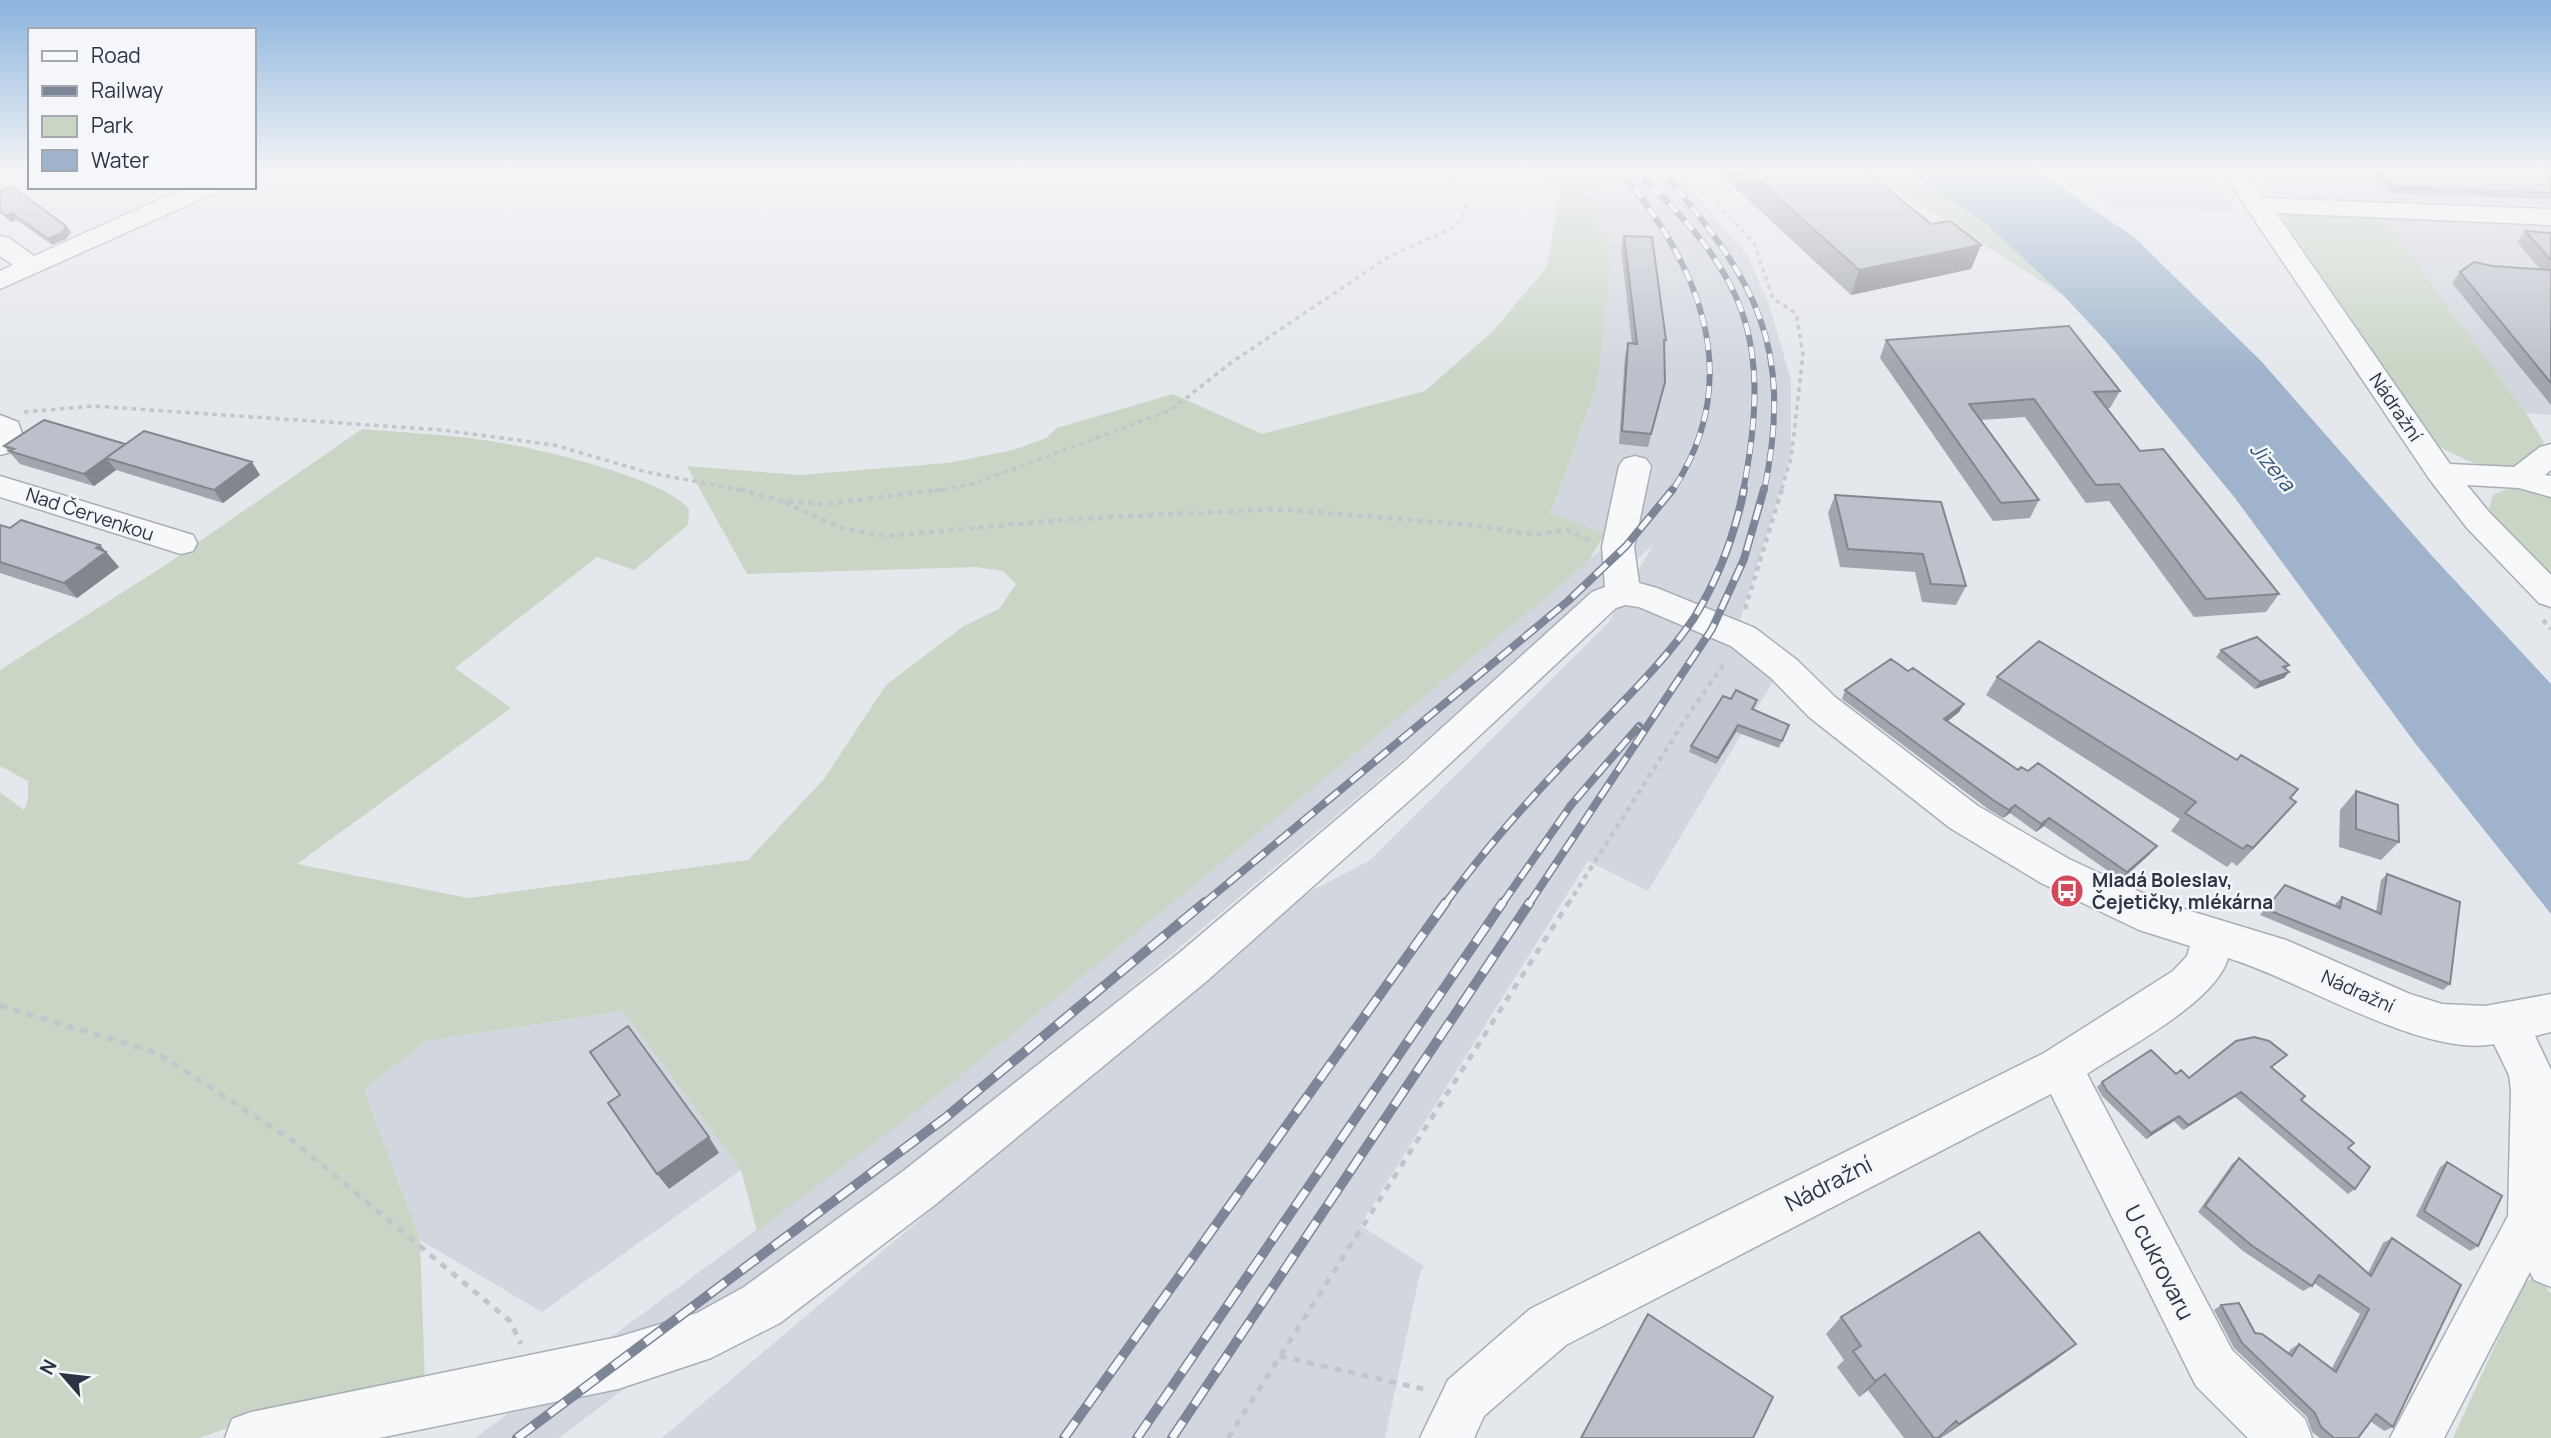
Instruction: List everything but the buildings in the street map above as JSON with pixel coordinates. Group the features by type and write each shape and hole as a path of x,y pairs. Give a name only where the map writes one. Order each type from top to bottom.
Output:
{"street":[{"path":"0,281 96,237"},
{"name":"Nádražní","path":"2280,237 2441,472 2479,520 2551,594"},
{"path":"0,244 31,266"},
{"path":"0,445 8,437 7,429 12,418"},
{"path":"2521,478 2551,454"},
{"path":"251,1438 629,1360 711,1333 762,1305 919,1188 1193,967 1416,773 1604,600 1622,593 1618,547 1635,466"},
{"path":"2441,472 2521,478 2551,487"},
{"name":"Nad Červenkou","path":"0,486 181,543"},
{"name":"Nádražní","path":"1622,593 1645,596 1743,637 1784,669 1822,707 1984,830 2055,871 2154,918 2271,953 2422,1018 2461,1026 2485,1026 2551,1013"},
{"name":"Nádražní","path":"1456,1418 1548,1326 2060,1067 2188,984 2205,965 2214,935"},
{"path":"2416,1438 2541,1241 2534,1090 2531,1074 2506,1022"},
{"name":"U cukrovaru","path":"2060,1067 2214,1368 2286,1438"}],"path":[{"path":"780,501 836,503 896,497 973,484 1171,410 1232,362 1376,264 1430,237"},
{"path":"1228,1438 1692,709 1743,637 1744,612 1791,459 1803,355 1796,313 1773,299 1754,243 1749,237"},
{"path":"12,418 93,406 442,429 554,445 646,472 741,489 780,501 841,528 887,536 1072,519 1278,509 1483,526 1530,533 1567,530 1605,549 1618,547"},
{"path":"0,1006 155,1052 292,1140 510,1321 538,1379"},
{"path":"1280,1356 1456,1418"}],"shaded area":[{"path":"1604,237 1732,237 1747,255 1769,304 1791,380 1791,456 1732,646 1775,678 1648,891 1588,861 1360,1225 1424,1266 1420,1273 1385,1438 662,1438 1303,895 1369,861 1608,623 1653,545 1581,610 959,1133 782,1270 559,1438 475,1438 930,1101 1603,548 1605,534 1551,514 1596,388 1610,249"},
{"path":"2397,237 2551,237 2551,415 2526,413"},
{"path":"623,1011 741,1170 542,1312 420,1240 364,1090 426,1041"}],"green space":[{"path":"1552,237 1604,237 1610,249 1606,310 1596,388 1551,513 1605,534 1589,560 930,1101 757,1231 741,1170 623,1011 426,1041 364,1090 420,1240 425,1385 262,1416 199,1438 0,1438 0,792 24,810 28,799 28,781 0,766 0,670 164,566 362,429 474,439 565,457 628,476 676,498 689,510 688,525 634,570 597,557 455,668 511,708 297,864 468,898 748,860 824,779 886,685 964,626 999,609 1016,584 1003,571 976,567 747,574 687,466 799,475 948,463 1013,450 1046,438 1057,428 1173,394 1262,434 1425,391 1492,332 1547,267"},
{"path":"1972,237 2000,237 2063,295"},
{"path":"2293,237 2397,237 2526,413 2544,442 2538,451 2519,464 2496,468 2474,463 2440,447"},
{"path":"2521,488 2551,495 2551,575 2492,517 2489,508 2493,495 2504,490"},
{"path":"2532,1279 2543,1284 2551,1294 2551,1438 2453,1438 2524,1282"}],"water":[{"name":"Jizera","path":"2000,237 2134,237 2261,361 2433,557 2551,684 2551,914 2415,743 2235,498 2106,341 2063,295"}],"railway":[{"path":"1667,237 1691,282 1704,323 1709,364 1707,406 1695,448 1672,491"},
{"path":"1699,237 1726,277 1742,312 1751,350 1755,392 1752,438 1743,491"},
{"path":"1715,237 1743,280 1759,316 1770,353 1774,394 1772,439 1764,491"},
{"path":"1203,904 1568,601 1626,546 1673,489"},
{"path":"1445,904 1515,816 1683,634 1703,603 1718,572 1731,539 1744,489"},
{"path":"1529,904 1712,629 1744,559 1764,489"},
{"path":"1502,904 1571,805 1639,726"},
{"path":"517,1438 945,1118 1205,902"},
{"path":"1064,1438 1446,902"},
{"path":"1137,1438 1503,902"},
{"path":"1172,1438 1530,902"}],"place":[{"name":"Mladá Boleslav, Čejetičky, mlékárna","path":"2067,891"}]}
